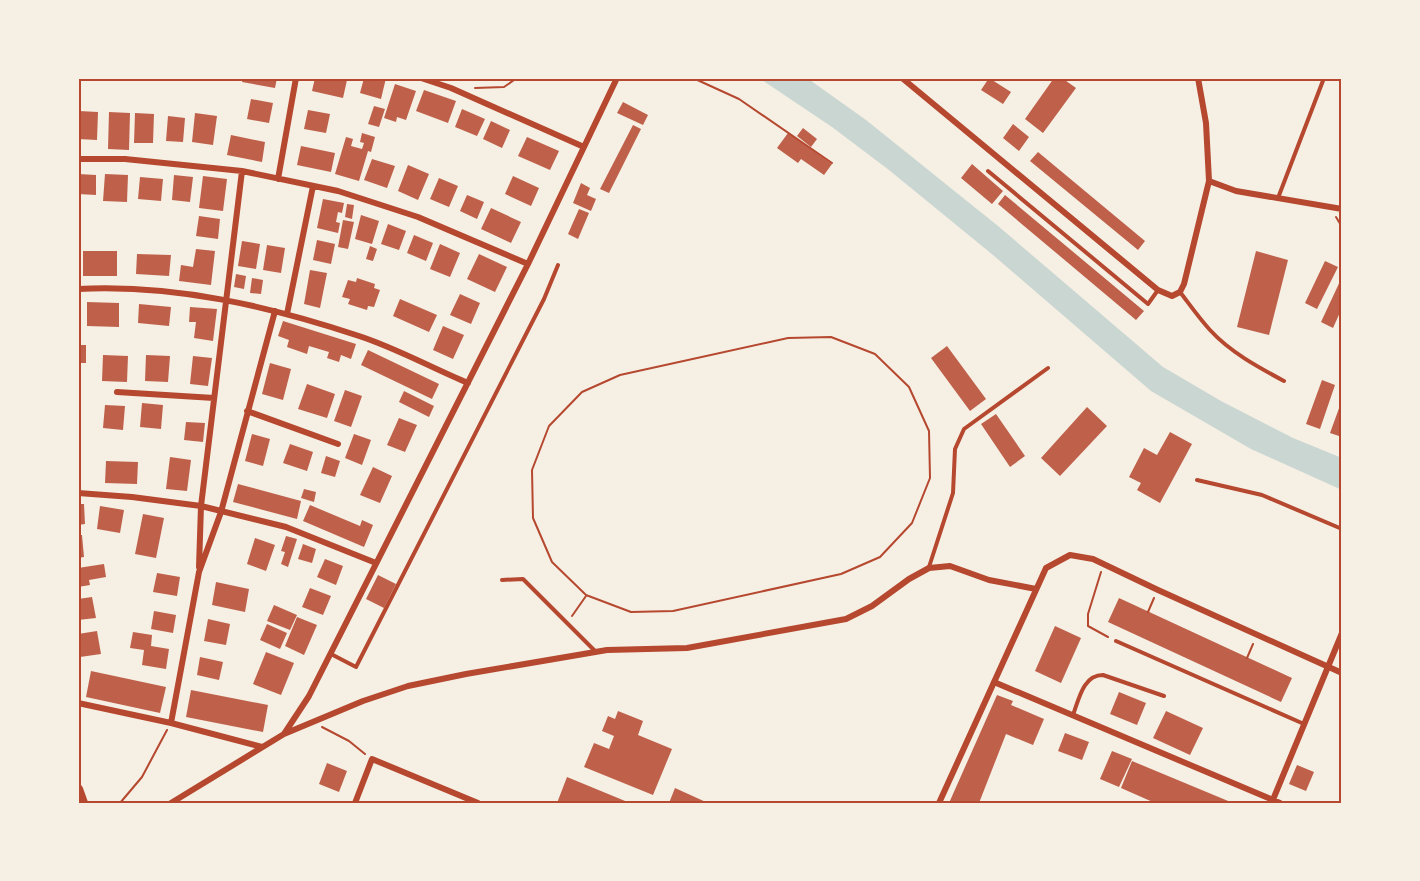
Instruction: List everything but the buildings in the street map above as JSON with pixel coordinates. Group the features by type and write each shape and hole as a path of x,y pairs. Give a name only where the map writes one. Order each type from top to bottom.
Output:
{"main road":[{"path":"78,789 83,803"}],"street":[{"path":"278,178 296,78"},
{"path":"421,78 451,88 584,147"},
{"path":"284,734 309,696 468,383 617,78"},
{"path":"902,78 1158,290 1172,296 1180,292 1184,284 1209,181 1206,123 1198,78"},
{"path":"78,159 124,159 242,171 313,186 363,198 418,217 528,264"},
{"path":"171,723 199,572 201,506 242,171"},
{"path":"1209,181 1236,191 1342,209"},
{"path":"287,314 313,186"},
{"path":"78,289 168,292 226,299 361,336 468,383"},
{"path":"199,572 221,512 275,311"},
{"path":"117,392 214,398"},
{"path":"247,411 338,444"},
{"path":"78,493 201,506 286,527 376,563"},
{"path":"939,803 1046,568 1070,555 1093,558 1342,673"},
{"path":"171,803 284,734 363,701 408,686 607,650 687,648 846,620 872,606 909,579 929,568 950,566 989,580 1036,589"},
{"path":"1272,801 1342,633"},
{"path":"994,682 1280,803"},
{"path":"78,703 171,723 262,747"},
{"path":"355,803 372,759 478,803"}],"lane":[{"path":"1278,199 1324,78"},
{"path":"988,171 1148,304 1158,290"},
{"path":"330,653 356,667 539,309 558,265"},
{"path":"1180,292 1211,331 1227,346 1284,381"},
{"path":"929,568 953,493 955,449 964,429 1048,368"},
{"path":"1197,480 1262,495 1342,529"},
{"path":"502,580 523,579 595,652"},
{"path":"1116,641 1304,724"},
{"path":"1072,716 1087,681 1095,675 1103,675 1164,696"}],"path":[{"path":"472,88 504,87 517,78"},
{"path":"693,78 739,99 832,163"},
{"path":"820,337 831,337 875,354 909,387 928,431 930,478 912,523 880,557 841,574 673,611 631,612 586,595 552,562 533,518 532,470 549,426 582,392 620,375 789,338 820,337"},
{"path":"1104,563 1088,614 1089,626 1116,641"},
{"path":"1148,612 1158,590"},
{"path":"568,624 586,595"},
{"path":"1247,658 1257,635"},
{"path":"311,722 349,741 372,759"},
{"path":"120,803 142,777 171,723"}],"shaded area":[{"path":"759,78 807,78 866,120 998,226 1163,367 1221,401 1293,438 1342,458 1342,490 1251,449 1151,391 993,255 889,170 832,127"}]}
